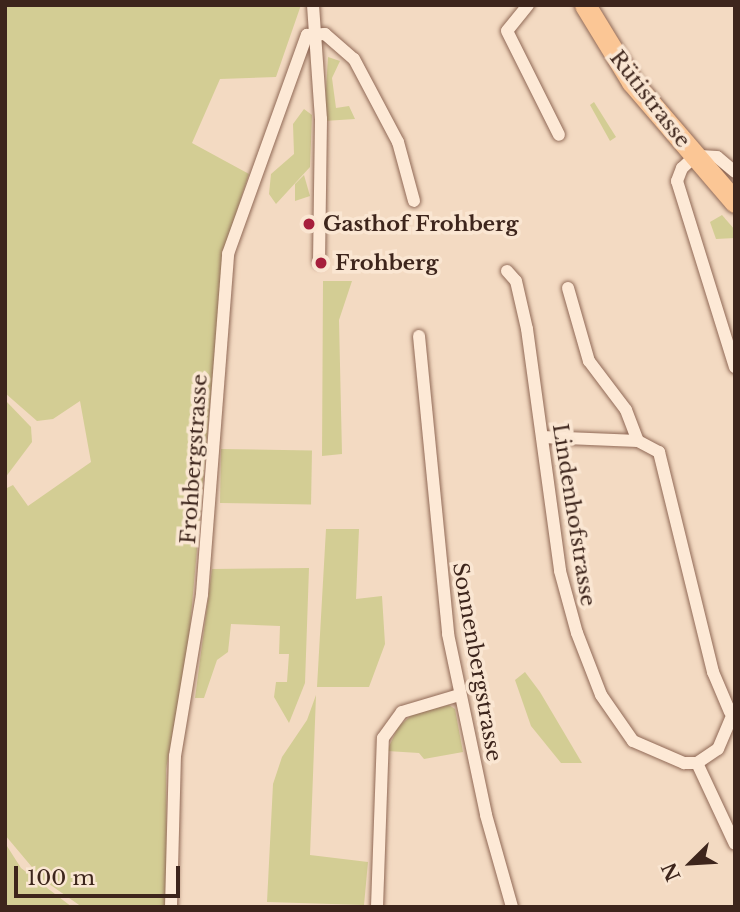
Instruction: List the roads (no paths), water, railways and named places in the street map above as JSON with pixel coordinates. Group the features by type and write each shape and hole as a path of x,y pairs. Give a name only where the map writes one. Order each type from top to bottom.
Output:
{"main road":[{"name":"Rütistrasse","path":"585,5 632,82 735,202"}],"street":[{"path":"313,5 322,162 319,262"},
{"path":"528,5 508,27 508,36 559,135"},
{"path":"316,33 335,40 362,71 398,142 414,201"},
{"name":"Frohbergstrasse","path":"171,907 175,756 202,594 228,254 303,45 307,35 316,33"},
{"path":"695,156 682,168 677,181 735,367"},
{"name":"Rütistrasse","path":"695,156 717,157 735,172"},
{"name":"Lindenhofstrasse","path":"507,271 516,281 527,329 560,571 577,634 601,695 641,747 697,763"},
{"path":"568,288 589,361 626,410 638,441"},
{"name":"Sonnenbergstrasse","path":"419,336 442,598 459,695 512,907"},
{"path":"541,438 638,441 655,447 662,461 713,672 732,710 718,749 697,763 735,844"},
{"path":"377,907 383,738 402,712 459,695"}],"place":[{"name":"Gasthof Frohberg","path":"309,224"},
{"name":"Frohberg","path":"321,263"}]}
